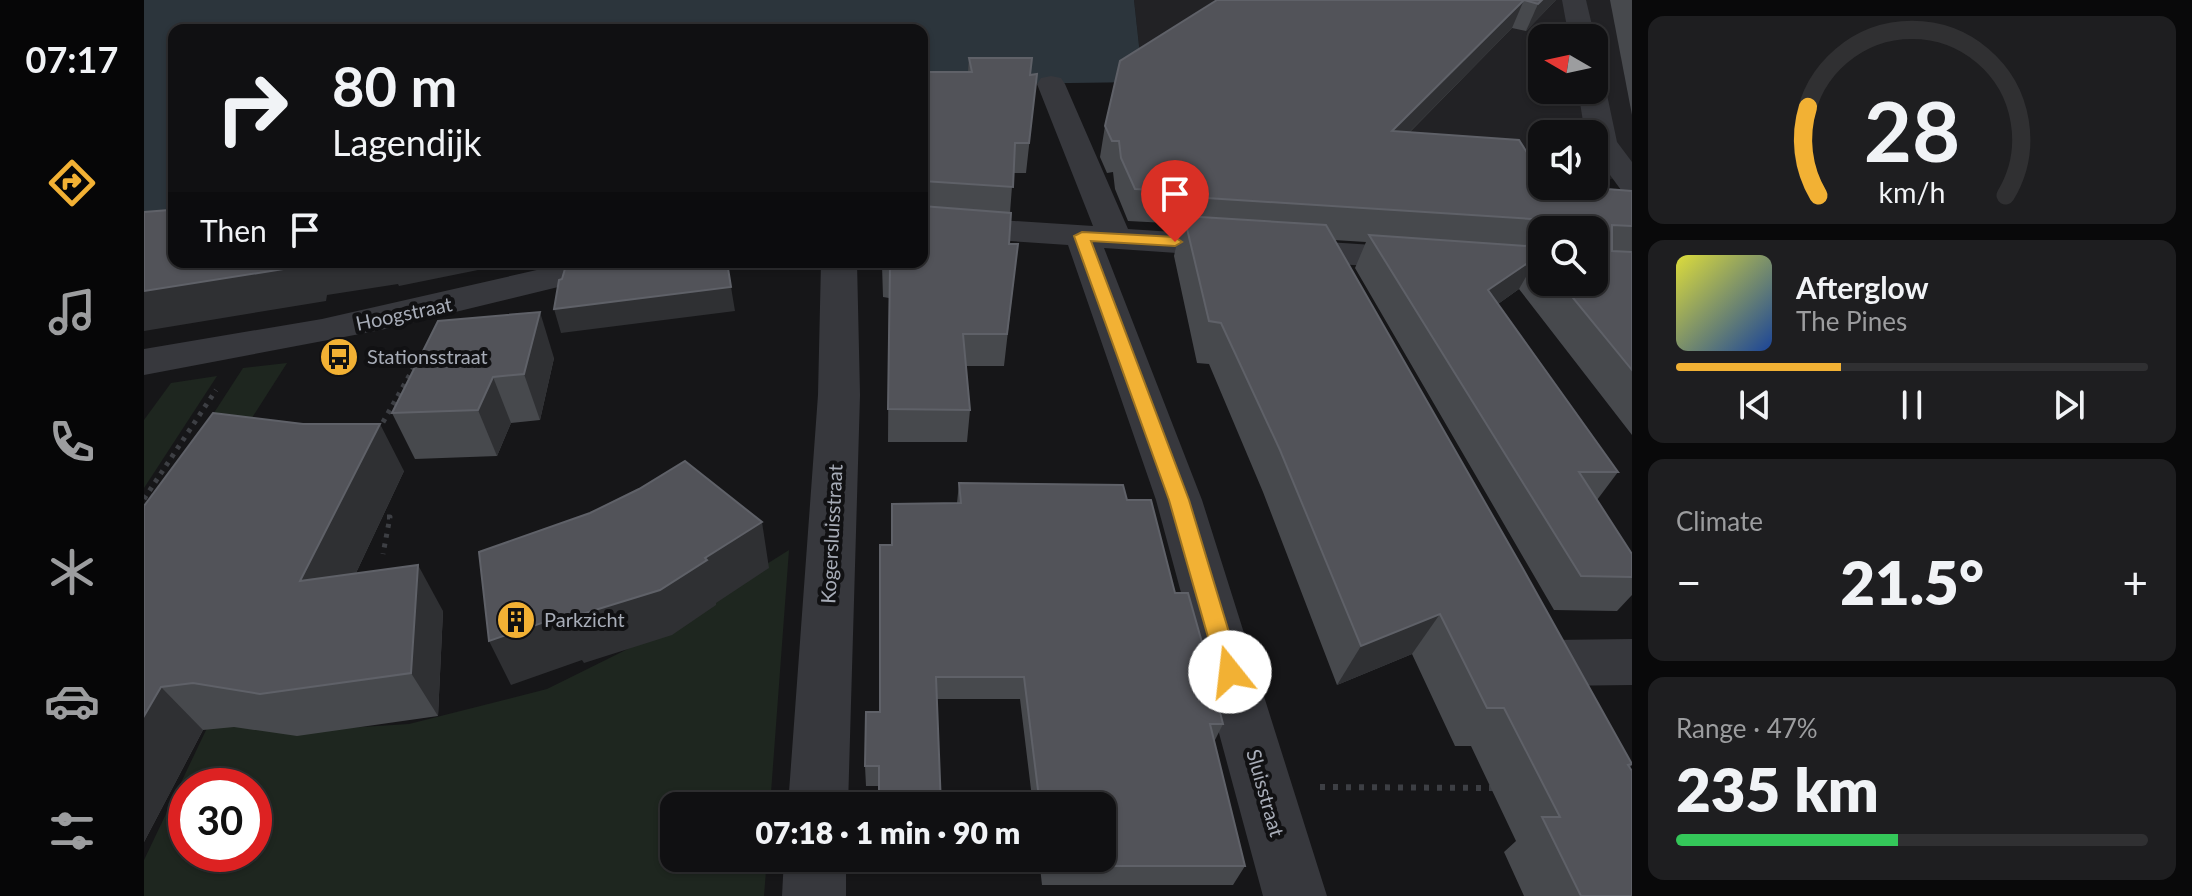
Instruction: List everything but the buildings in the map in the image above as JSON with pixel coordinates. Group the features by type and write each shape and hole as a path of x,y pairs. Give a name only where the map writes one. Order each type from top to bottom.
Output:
{"street":[{"path":"1574,0 1579,24"},
{"name":"Sluisstraat","path":"1051,84 1179,500 1295,896"},
{"path":"1595,104 1602,143 1632,183"},
{"path":"928,225 1528,266"},
{"path":"1325,252 1348,293"},
{"name":"Hoogstraat","path":"144,362 245,348 428,309 591,268"},
{"name":"Kogersluisstraat","path":"819,792 839,395 839,268"},
{"path":"1580,714 1540,642 1632,662"},
{"path":"814,896 815,872"}],"path":[{"path":"371,443 428,344 428,309"},
{"path":"144,499 245,348"},
{"path":"363,517 390,517 383,554"},
{"path":"1263,787 1506,788"}],"shaded area":[{"path":"144,0 1134,0 1143,82 928,85 928,24 168,24 168,224 144,236"},
{"path":"1134,0 1632,0 1632,173 1608,180 1608,120 1528,120 1528,169 1480,154 1143,82"},
{"path":"287,363 144,587 144,521 243,368"},
{"path":"217,376 144,488 144,420 171,383"},
{"path":"789,550 771,792 660,792 660,872 766,872 764,896 144,896 144,860 168,810 168,872 272,872 272,768 188,768 240,659 282,732 409,724 547,689 650,638"}],"place":[{"name":"Stationsstraat","path":"339,357"},
{"name":"Parkzicht","path":"516,620"}],"route":[{"path":"1175,242 1082,236 1179,500 1230,672"}]}
